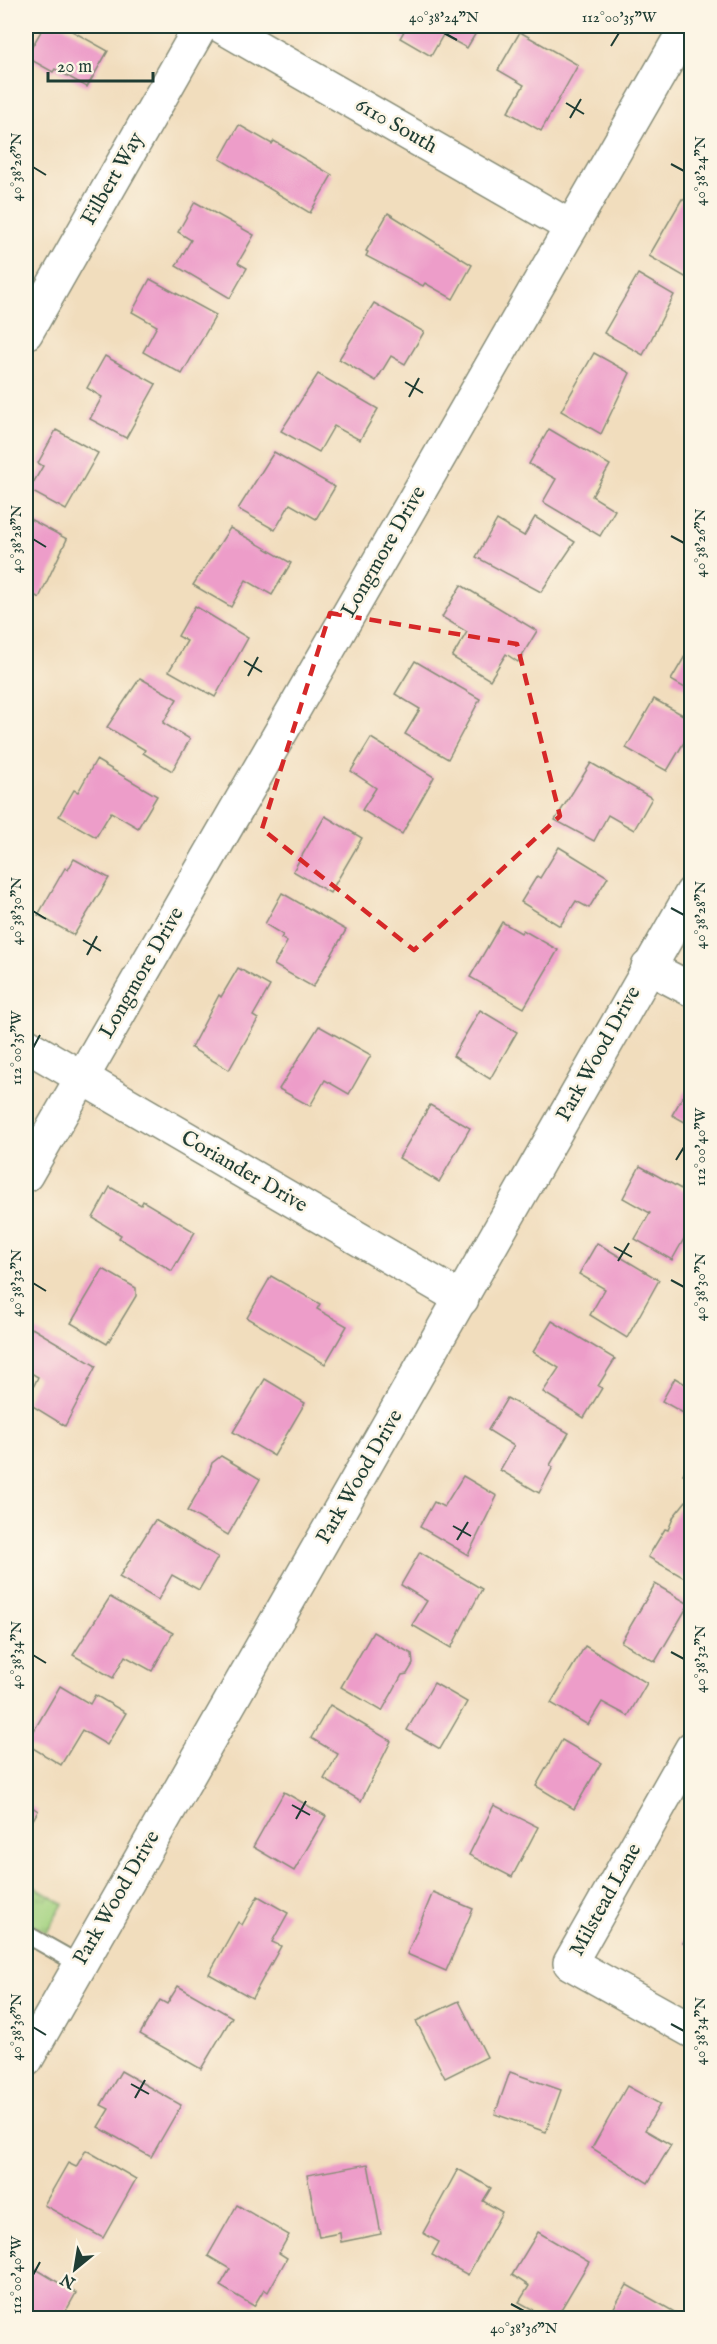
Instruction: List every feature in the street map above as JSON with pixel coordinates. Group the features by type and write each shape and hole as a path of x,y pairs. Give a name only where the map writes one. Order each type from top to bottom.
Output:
{"street":[{"name":"Filbert Way","path":"26,333 201,26"},
{"name":"6110 South","path":"220,26 571,227"},
{"name":"Longmore Drive","path":"26,1175 687,26"},
{"name":"Park Wood Drive","path":"26,2060 692,893"},
{"path":"648,967 692,990"},
{"name":"Coriander Drive","path":"26,1045 462,1299"},
{"name":"Milstead Lane","path":"692,1748 570,1963 692,2031"}],"lane":[{"path":"26,1934 79,1964"}],"highlighted area":[{"path":"330,613 517,644 560,816 414,950 262,829"}],"green space":[{"path":"26,1882 63,1904 46,1933 26,1921"}],"building":[{"path":"44,26 63,26 108,51 87,87 55,69 53,72 26,57"},
{"path":"407,26 480,26 467,48 443,35 431,56 400,38"},
{"path":"520,32 578,65 541,131 508,112 524,85 498,70"},
{"path":"239,125 272,144 274,141 332,175 310,213 220,159"},
{"path":"682,199 692,204 692,281 649,256"},
{"path":"195,202 254,235 238,263 247,268 230,298 176,266 191,240 178,232"},
{"path":"388,213 472,265 453,299 425,283 423,286 366,256 368,252 366,251"},
{"path":"638,274 674,295 643,355 604,333"},
{"path":"150,279 216,315 182,374 143,352 157,326 132,312"},
{"path":"374,303 424,332 405,364 391,356 376,381 339,359"},
{"path":"594,353 630,373 601,434 561,411"},
{"path":"105,356 156,384 126,438 90,419 102,397 87,388"},
{"path":"318,374 378,409 360,440 334,426 319,452 281,431"},
{"path":"549,429 610,465 592,496 615,510 600,536 543,502 556,479 529,464"},
{"path":"56,430 98,453 66,510 29,490 43,466 38,463"},
{"path":"274,452 335,487 316,519 290,504 275,530 238,509"},
{"path":"26,517 67,539 39,598 26,590"},
{"path":"535,517 575,542 541,592 476,557 497,520 524,536"},
{"path":"230,528 291,563 272,595 246,580 231,607 193,585"},
{"path":"461,585 537,631 518,662 506,654 490,680 452,657 467,632 442,617"},
{"path":"195,606 248,638 215,697 169,671 187,641 178,636"},
{"path":"692,644 692,692 671,680"},
{"path":"415,661 480,699 448,759 405,734 420,709 395,694"},
{"path":"140,678 177,699 163,723 190,739 172,771 143,753 145,750 107,727"},
{"path":"654,699 692,720 692,729 667,771 626,748"},
{"path":"371,738 434,777 402,834 362,810 376,788 351,771"},
{"path":"96,760 157,796 138,828 111,812 96,837 59,816 74,790 78,792"},
{"path":"591,763 652,798 634,830 608,815 594,841 555,820"},
{"path":"325,816 362,838 330,893 293,871"},
{"path":"559,847 608,877 589,908 576,901 560,926 521,902 537,876 540,878"},
{"path":"74,859 109,878 74,935 38,915 65,868 68,870"},
{"path":"282,893 346,930 313,987 274,965 287,942 281,938 283,935 265,924"},
{"path":"502,922 521,933 523,930 558,950 524,1008 470,977"},
{"path":"238,968 270,986 253,1016 258,1019 229,1070 191,1048 219,995 221,997"},
{"path":"480,1010 517,1032 490,1079 453,1056"},
{"path":"319,1026 371,1055 349,1094 325,1080 310,1106 279,1089"},
{"path":"692,1081 692,1126 672,1115"},
{"path":"430,1105 470,1128 439,1182 399,1158"},
{"path":"640,1166 692,1195 692,1213 685,1225 690,1228 672,1260 635,1239 650,1213 623,1198"},
{"path":"110,1187 141,1205 143,1201 195,1232 172,1271 119,1238 121,1235 93,1218"},
{"path":"597,1243 659,1280 627,1338 590,1315 605,1289 579,1274"},
{"path":"103,1269 136,1288 136,1296 107,1344 71,1323"},
{"path":"271,1276 320,1304 317,1309 347,1326 325,1364 247,1318"},
{"path":"552,1321 615,1359 598,1386 602,1388 584,1418 543,1392 559,1368 533,1352"},
{"path":"32,1328 96,1366 65,1426 26,1402 38,1377 26,1370 26,1339"},
{"path":"675,1378 692,1388 692,1418 662,1401"},
{"path":"265,1379 305,1403 274,1456 233,1432"},
{"path":"507,1398 569,1433 550,1465 553,1467 539,1493 500,1470 514,1446 488,1430"},
{"path":"221,1456 260,1479 228,1535 187,1511 208,1475 212,1463"},
{"path":"692,1459 692,1479 683,1474"},
{"path":"463,1476 497,1496 468,1555 420,1527 434,1502 444,1507"},
{"path":"686,1501 692,1505 692,1573 688,1580 648,1557"},
{"path":"155,1520 218,1557 199,1590 172,1575 158,1600 119,1577"},
{"path":"420,1552 482,1589 451,1648 412,1625 427,1601 401,1585"},
{"path":"655,1584 689,1604 655,1662 621,1642"},
{"path":"110,1597 173,1633 152,1671 125,1656 113,1678 73,1655"},
{"path":"373,1632 412,1654 413,1664 407,1674 402,1675 382,1711 341,1687"},
{"path":"585,1646 647,1683 628,1716 602,1702 588,1725 551,1703"},
{"path":"434,1683 467,1702 440,1749 407,1730"},
{"path":"60,1686 90,1704 95,1695 126,1713 107,1745 82,1730 61,1765 26,1744"},
{"path":"330,1705 391,1741 361,1801 324,1779 338,1754 311,1738"},
{"path":"562,1740 601,1763 574,1809 536,1786"},
{"path":"284,1792 326,1816 294,1871 253,1847"},
{"path":"26,1803 38,1811 26,1832"},
{"path":"494,1805 538,1827 512,1877 469,1855"},
{"path":"433,1892 473,1909 446,1971 407,1954"},
{"path":"258,1896 288,1913 272,1942 281,1946 252,1998 209,1974 238,1922 242,1925"},
{"path":"692,1928 692,1948 683,1943"},
{"path":"178,1986 232,2017 201,2069 140,2034 160,2000 167,2004"},
{"path":"459,2001 487,2057 445,2078 416,2021"},
{"path":"121,2071 181,2105 151,2157 98,2127 109,2109 101,2105"},
{"path":"510,2072 561,2090 546,2132 495,2114"},
{"path":"627,2086 660,2104 645,2130 671,2145 648,2183 592,2148"},
{"path":"86,2150 136,2179 103,2238 44,2205 68,2163 76,2167"},
{"path":"368,2164 381,2234 341,2242 340,2233 319,2237 307,2175"},
{"path":"458,2169 491,2188 483,2201 502,2212 468,2275 432,2255 439,2242 423,2233"},
{"path":"237,2205 289,2235 279,2253 287,2258 268,2292 264,2289 254,2306 220,2286 230,2269 208,2256"},
{"path":"538,2232 589,2262 556,2318 548,2318 519,2302 529,2286 512,2275"},
{"path":"26,2263 76,2293 62,2318 26,2318"},
{"path":"627,2285 678,2314 675,2318 608,2318"}]}
